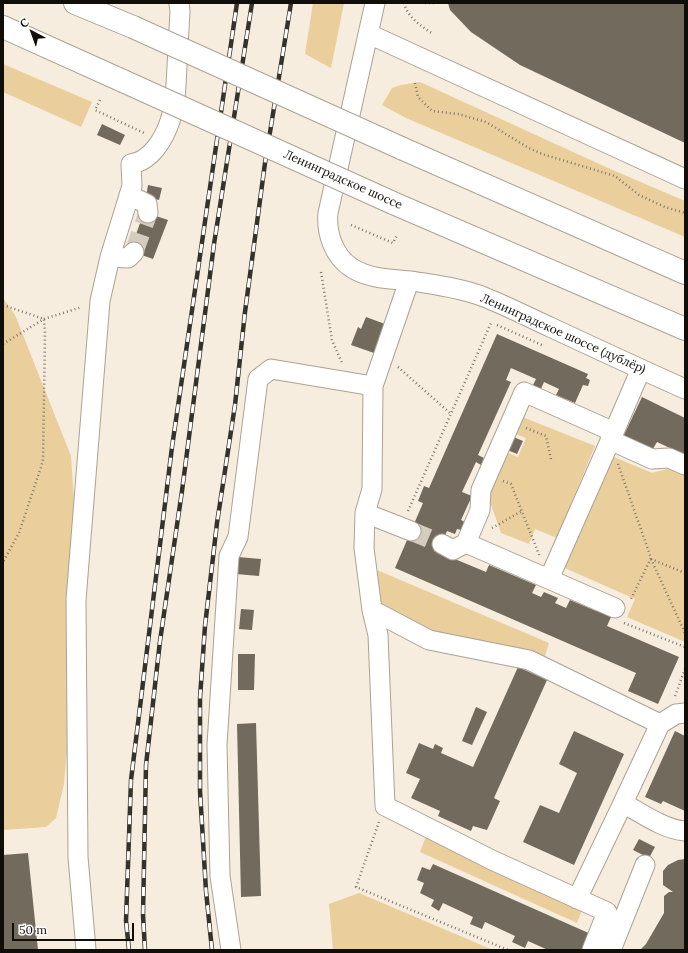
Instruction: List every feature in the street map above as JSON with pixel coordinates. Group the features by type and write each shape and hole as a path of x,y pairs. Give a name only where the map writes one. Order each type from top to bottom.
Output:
{"main road":[{"path":"75,3 133,27 401,148 685,273"},
{"name":"Ленинградское шоссе","path":"3,27 392,203 685,329"}],"street":[{"path":"86,950 78,857 76,600 100,301 110,256 132,186 131,164 139,163 152,153 162,140 170,121 176,94 180,11 179,3"},
{"name":"Ленинградское шоссе (дублёр)","path":"375,3 328,213 327,225 335,250 347,264 364,274 444,286 484,297 685,389"},
{"path":"369,34 557,122 685,179"},
{"path":"129,195 147,204 148,213"},
{"path":"110,256 128,258 134,252"},
{"path":"400,280 364,384 372,489 365,513 364,548 372,610 378,635 385,806 494,861 607,912 592,950"},
{"path":"231,950 220,876 217,745 229,556 238,537 258,379 271,369 364,384"},
{"path":"549,579 641,370"},
{"path":"442,544 453,550 466,543 480,510 481,490 524,392 612,436 652,460 669,458 685,465"},
{"path":"365,513 406,529"},
{"path":"466,543 621,608"},
{"path":"372,610 430,640 529,660 660,724"},
{"path":"577,899 660,724 680,714"},
{"path":"623,803 656,821 678,830 685,831"},
{"path":"611,950 645,865"}],"path":[{"path":"404,3 412,17 433,34"},
{"path":"425,3 436,3"},
{"path":"401,10 406,7"},
{"path":"415,83 418,97 432,111 458,114 486,122 542,154 616,176 640,195 664,207 685,213"},
{"path":"100,100 95,110 144,133"},
{"path":"351,225 394,243 396,235"},
{"path":"321,272 332,340 342,363 364,384"},
{"path":"3,344 44,320 100,301"},
{"path":"3,305 44,320"},
{"path":"3,562 19,533 43,461 44,320"},
{"path":"406,529 451,414 491,323"},
{"path":"395,365 451,414"},
{"path":"511,421 546,436 551,459"},
{"path":"612,436 651,558 685,633"},
{"path":"488,474 511,484 549,579"},
{"path":"651,558 685,573"},
{"path":"651,558 621,608 620,621 685,647"},
{"path":"680,714 670,708 685,669"},
{"path":"385,806 356,887 508,950"}],"shaded area":[{"path":"313,3 344,3 331,68 305,54"},
{"path":"3,64 92,102 81,127 3,92"},
{"path":"420,82 608,168 685,201 685,237 406,118 382,105 392,88"},
{"path":"3,298 15,315 71,456 76,532 71,708 64,784 56,818 46,827 3,830"},
{"path":"520,416 595,446 557,538 535,529 529,544 501,533 488,496 505,452 518,457 526,438 513,433"},
{"path":"607,454 652,473 674,467 685,472 685,642 627,617 635,599 558,565"},
{"path":"377,570 549,643 545,656 430,634 380,606"},
{"path":"427,834 582,910 577,923 420,852"},
{"path":"359,893 493,950 333,950 329,904"}],"building":[{"path":"448,3 685,3 685,143 520,65 471,32 450,10"},
{"path":"102,124 125,135 120,145 97,135"},
{"path":"148,185 162,188 159,200 146,197"},
{"path":"144,212 168,220 153,259 130,251"},
{"path":"366,317 385,324 374,353 351,345 358,327 361,329"},
{"path":"497,334 588,374 586,378 590,380 588,386 583,385 575,403 556,395 559,389 544,382 541,389 533,385 536,379 511,368 506,380 511,382 478,455 484,458 481,465 476,462 462,492 472,496 461,520 465,522 461,530 457,529 455,534 447,531 438,552 486,572 489,565 536,585 532,593 541,597 544,592 558,598 555,603 566,608 570,600 596,611 598,605 609,609 606,615 611,617 607,626 679,657 658,704 628,691 636,673 395,568 423,503 418,501 424,486 429,488"},
{"path":"642,397 685,418 685,455 657,442 651,452 622,439"},
{"path":"511,436 523,441 517,454 505,449"},
{"path":"238,557 261,559 259,576 236,574"},
{"path":"241,609 254,610 252,630 239,629"},
{"path":"238,654 255,654 254,690 238,690"},
{"path":"518,667 547,680 494,798 500,801 487,830 473,826 471,831 438,816 440,811 411,798 420,779 406,773 419,743 433,749 435,744 443,748 441,753 473,767"},
{"path":"476,707 487,712 472,745 462,741"},
{"path":"256,723 261,896 241,897 237,724"},
{"path":"574,731 624,754 574,865 523,842 540,805 559,813 577,773 559,764"},
{"path":"675,731 685,736 685,811 663,801 661,804 645,797"},
{"path":"639,839 655,847 649,858 633,850"},
{"path":"28,853 38,950 3,950 3,855"},
{"path":"685,859 685,950 640,950 646,944 664,913 664,896 669,892 673,892 663,885 663,871 668,865 678,860"},
{"path":"433,864 593,935 586,950 548,950 528,941 525,948 512,942 515,936 485,922 482,929 470,924 473,917 443,903 439,911 431,906 434,900 420,893 424,883 417,880 422,867 430,870"}],"tunnel":[{"path":"134,252 148,213"},
{"path":"411,531 442,544"}],"railway":[{"path":"129,950 126,921 131,780 172,447 237,3"},
{"path":"145,950 143,915 146,765 160,641 182,491 214,244 252,3"},
{"path":"212,950 206,891 200,791 200,698 205,626 217,523 235,405 245,312 265,163 291,3"}]}
